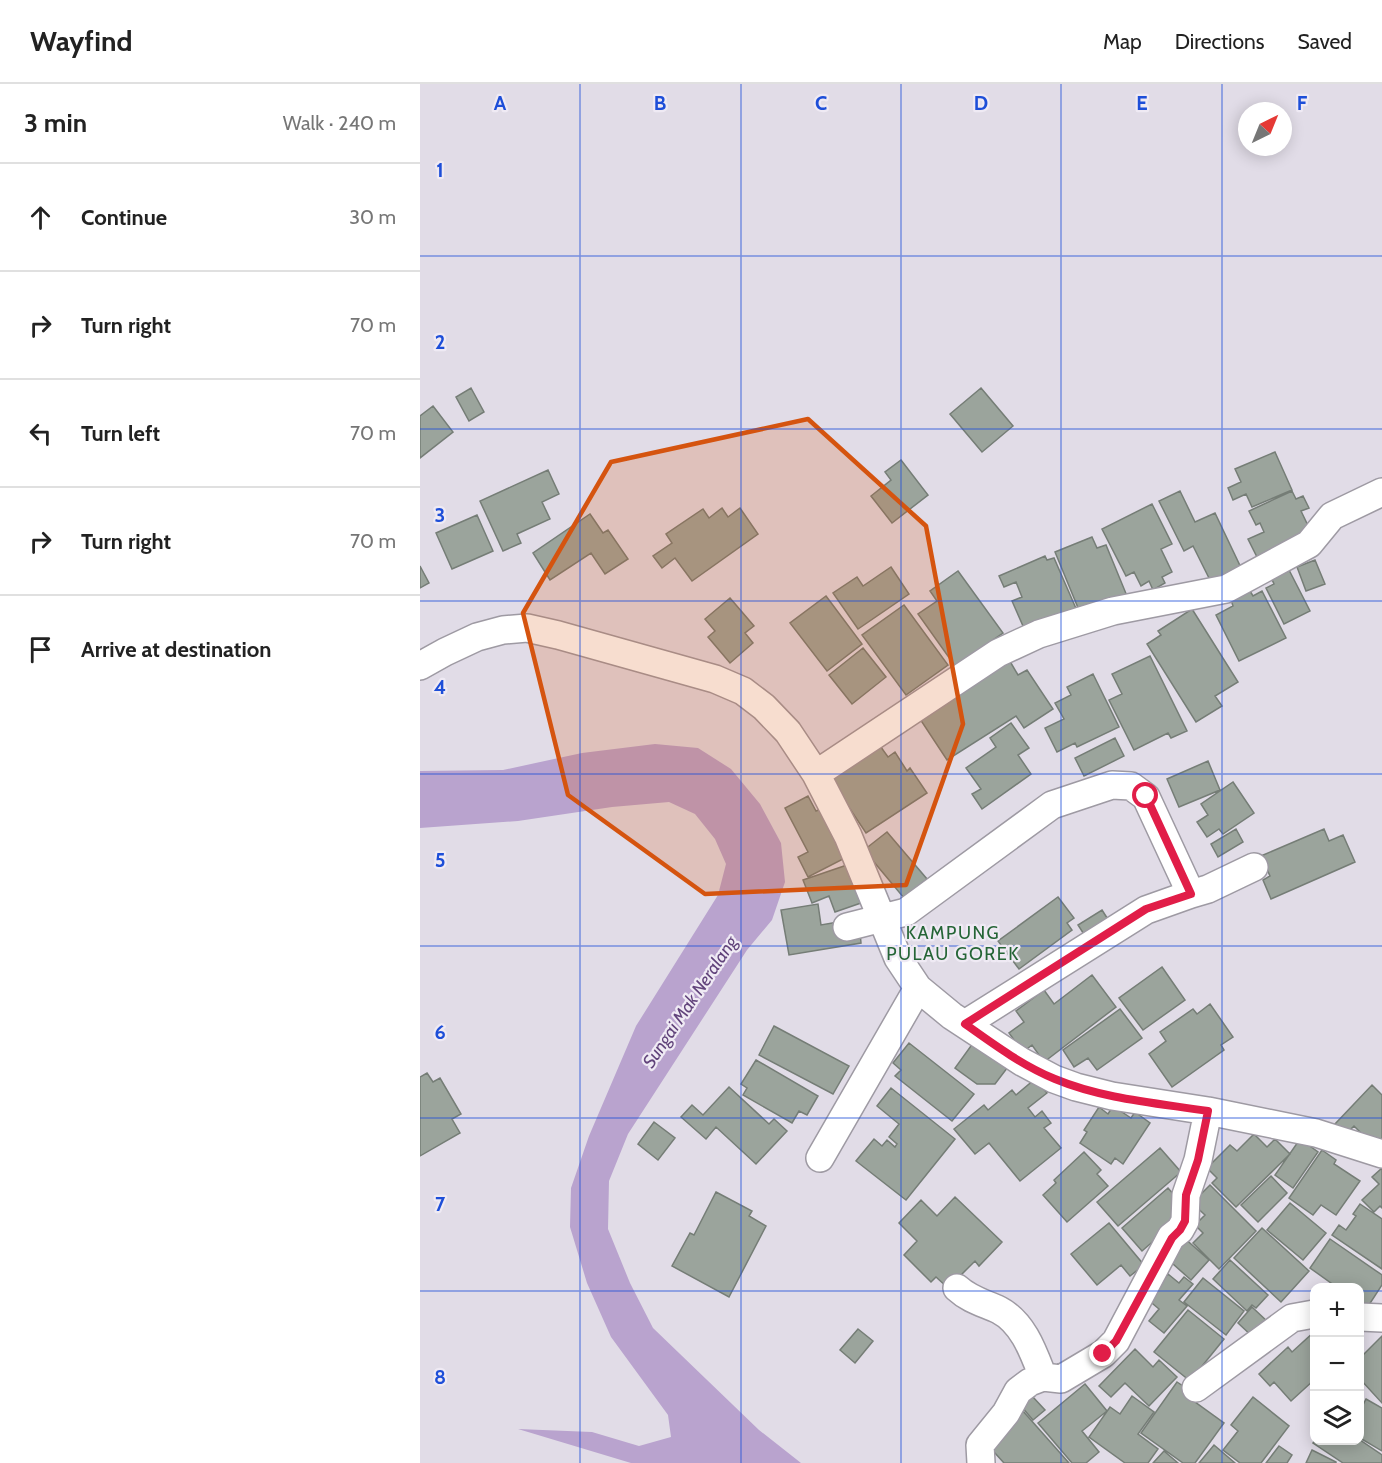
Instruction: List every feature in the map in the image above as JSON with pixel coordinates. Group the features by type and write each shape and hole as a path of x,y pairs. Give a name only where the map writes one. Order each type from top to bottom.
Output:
{"street":[{"path":"816,774 998,653 1039,634 1113,610 1226,589 1309,544 1332,516 1382,492"},
{"path":"420,666 477,637 503,630 527,628 715,679 743,690 764,707 788,732 816,774 848,836 898,958 918,988 965,1024 1022,1062 1065,1083 1112,1096 1208,1111 1316,1133 1382,1154"},
{"path":"847,927 906,912 1052,805 1112,785 1131,786 1146,796 1191,894"},
{"path":"965,1024 1146,909 1208,889 1254,867"},
{"path":"819,1158 918,988"},
{"path":"981,1463 980,1445 1006,1413 1017,1391 1043,1377 1061,1380 1103,1354 1116,1341 1172,1238 1185,1221 1186,1195 1198,1160 1208,1111"},
{"path":"957,1288 972,1299 998,1310 1011,1319 1032,1348 1043,1377"},
{"path":"1196,1388 1292,1318 1310,1315"},
{"path":"1364,1317 1382,1318"}],"highlighted area":[{"path":"808,419 926,526 963,724 906,885 705,894 568,795 523,613 611,462"}],"water":[{"name":"Sungai Mak Neralang","path":"655,744 698,748 731,769 760,804 781,843 785,882 772,920 747,950 628,1134 609,1181 608,1229 630,1283 653,1328 759,1430 801,1463 631,1463 518,1429 592,1432 639,1446 671,1437 668,1415 611,1337 587,1283 570,1227 571,1188 589,1136 636,1026 718,895 726,864 715,839 695,814 669,802 612,807 518,821 420,828 420,771 503,770 582,753"}],"building":[{"path":"471,388 484,412 469,421 456,397"},
{"path":"981,388 1013,426 982,452 950,414"},
{"path":"433,406 453,432 420,458 420,416"},
{"path":"1275,452 1292,490 1252,507 1246,494 1233,500 1228,488 1241,482 1235,469"},
{"path":"901,460 928,495 892,523 871,496 891,480 885,472"},
{"path":"548,470 559,494 542,502 550,519 517,534 521,543 503,551 480,501"},
{"path":"1180,491 1195,522 1215,513 1243,572 1213,586 1193,546 1184,551 1159,501"},
{"path":"1292,491 1296,499 1303,496 1309,508 1301,511 1312,534 1258,559 1248,539 1264,532 1260,523 1256,525 1249,511"},
{"path":"1152,504 1172,544 1161,549 1172,572 1162,577 1165,583 1153,590 1149,581 1141,586 1134,572 1126,576 1102,529"},
{"path":"722,508 728,517 740,508 758,534 692,581 675,558 662,568 653,556 672,543 666,534 703,509 709,518"},
{"path":"590,514 603,533 608,530 628,559 605,574 591,553 550,580 533,553"},
{"path":"477,515 493,551 452,569 436,533"},
{"path":"1092,537 1097,548 1106,545 1127,596 1081,615 1055,552"},
{"path":"1045,556 1047,560 1054,558 1078,613 1027,635 1012,601 1022,597 1016,582 1004,587 999,576"},
{"path":"1315,560 1325,584 1306,591 1297,567"},
{"path":"420,566 429,583 420,588"},
{"path":"891,567 909,594 858,629 833,593 857,577 863,586"},
{"path":"1288,568 1310,611 1284,624 1266,588 1274,584 1271,577"},
{"path":"958,571 1003,633 955,666 918,614 937,601 930,591"},
{"path":"1250,591 1253,596 1262,591 1286,638 1239,661 1216,615 1233,606 1231,600"},
{"path":"826,596 862,644 827,671 790,623"},
{"path":"730,598 754,626 745,633 753,643 730,663 708,637 715,631 705,619"},
{"path":"904,605 948,665 906,695 862,635"},
{"path":"1192,609 1238,682 1215,696 1222,706 1196,722 1147,644 1161,635 1158,631"},
{"path":"863,648 886,677 852,704 829,675"},
{"path":"1150,656 1187,731 1171,738 1168,733 1134,750 1109,700 1122,694 1112,674"},
{"path":"1008,658 1018,675 1027,670 1053,709 1024,728 1016,716 947,760 918,716"},
{"path":"1093,674 1119,727 1077,747 1075,743 1057,752 1045,728 1064,719 1055,703 1071,695 1067,687"},
{"path":"1011,723 1029,748 1018,755 1031,774 982,809 972,794 981,789 966,768 996,747 990,738"},
{"path":"1115,738 1124,756 1084,776 1075,758"},
{"path":"878,743 888,757 895,752 907,771 910,768 927,793 866,833 828,776"},
{"path":"1208,761 1220,790 1179,807 1167,779"},
{"path":"1233,782 1254,813 1223,834 1219,829 1207,837 1197,822 1208,815 1201,804"},
{"path":"808,796 816,811 821,809 847,857 808,877 798,857 808,852 785,808"},
{"path":"1236,829 1243,842 1218,857 1211,844"},
{"path":"1324,829 1329,841 1343,835 1355,862 1271,899 1263,880 1270,876 1261,856"},
{"path":"887,832 927,879 904,898 864,850"},
{"path":"847,865 861,903 835,912 829,896 812,903 803,880"},
{"path":"1058,897 1074,918 1067,923 1072,930 1019,969 998,941"},
{"path":"818,904 821,925 838,922 860,932 861,943 789,955 781,910"},
{"path":"1102,910 1111,924 1087,939 1078,925"},
{"path":"1162,967 1185,1000 1143,1030 1119,998"},
{"path":"1092,975 1116,1007 1044,1062 1032,1045 1023,1052 1009,1033 1024,1022 1016,1011 1044,990 1054,1004"},
{"path":"1210,1004 1233,1037 1221,1045 1224,1050 1172,1087 1149,1054 1166,1041 1160,1032 1193,1009 1197,1014"},
{"path":"1120,1009 1142,1038 1097,1070 1088,1058 1074,1067 1063,1050"},
{"path":"774,1026 849,1066 833,1094 759,1055"},
{"path":"976,1039 1011,1063 995,1084 977,1084 955,1068"},
{"path":"909,1043 974,1094 952,1121 895,1076 901,1070 893,1063"},
{"path":"756,1060 818,1096 807,1115 799,1111 792,1123 743,1095 747,1088 741,1084"},
{"path":"427,1073 433,1082 440,1078 461,1114 452,1119 460,1133 420,1156 420,1077"},
{"path":"1035,1079 1047,1093 1028,1108 1035,1117 1042,1111 1051,1123 1044,1128 1061,1148 1020,1181 989,1143 975,1154 954,1129 984,1105 988,1110 1012,1090 1016,1095"},
{"path":"1372,1085 1382,1095 1382,1146 1378,1150 1354,1126 1346,1134 1335,1124"},
{"path":"729,1087 769,1124 774,1119 787,1131 756,1164 716,1127 706,1139 681,1117 692,1105 703,1115"},
{"path":"891,1088 955,1139 906,1200 856,1161 874,1139 882,1146 887,1140 895,1147 897,1144 889,1137 899,1124 877,1106"},
{"path":"1113,1106 1131,1118 1135,1112 1150,1123 1123,1164 1115,1158 1111,1164 1080,1143 1087,1132 1084,1130 1099,1107 1108,1114"},
{"path":"654,1122 675,1138 658,1160 638,1144"},
{"path":"1254,1134 1267,1147 1275,1139 1290,1154 1236,1207 1212,1183 1217,1178 1207,1168 1230,1145 1237,1151"},
{"path":"1300,1139 1318,1152 1293,1188 1275,1175"},
{"path":"1160,1148 1181,1172 1118,1226 1097,1202"},
{"path":"1322,1150 1336,1160 1334,1164 1360,1181 1336,1215 1321,1205 1313,1215 1289,1198"},
{"path":"1084,1152 1101,1170 1097,1174 1108,1186 1067,1222 1043,1195 1056,1183 1054,1180"},
{"path":"1382,1168 1382,1208 1380,1206 1374,1212 1362,1200 1379,1184 1372,1177"},
{"path":"1271,1176 1287,1193 1258,1222 1241,1205"},
{"path":"1210,1185 1256,1231 1219,1269 1193,1243 1203,1233 1195,1225 1205,1215 1192,1203"},
{"path":"1168,1188 1188,1211 1142,1251 1122,1228"},
{"path":"716,1192 752,1211 749,1216 766,1226 729,1297 672,1266 690,1233 694,1235"},
{"path":"955,1197 1002,1242 979,1266 975,1261 948,1288 936,1277 931,1282 904,1255 917,1241 899,1223 921,1200 937,1216"},
{"path":"1290,1203 1326,1233 1303,1260 1267,1230"},
{"path":"1360,1204 1382,1219 1382,1269 1332,1235 1339,1225 1346,1230 1356,1216 1353,1214"},
{"path":"1109,1223 1144,1265 1130,1276 1121,1265 1097,1285 1071,1254"},
{"path":"1262,1228 1309,1271 1281,1302 1234,1258"},
{"path":"1182,1236 1209,1260 1191,1280 1164,1256"},
{"path":"1330,1239 1382,1275 1382,1285 1367,1308 1364,1306 1364,1283 1331,1283 1310,1268"},
{"path":"1230,1260 1268,1295 1256,1308 1252,1305 1247,1311 1213,1279"},
{"path":"1168,1274 1179,1283 1184,1277 1193,1284 1179,1300 1187,1306 1164,1333 1149,1321 1159,1309 1147,1299"},
{"path":"1203,1278 1244,1311 1226,1335 1184,1302"},
{"path":"1252,1307 1269,1323 1255,1339 1238,1323"},
{"path":"1188,1310 1224,1339 1190,1381 1154,1352"},
{"path":"858,1329 873,1341 855,1363 840,1350"},
{"path":"1310,1336 1310,1384 1291,1401 1274,1382 1270,1386 1259,1374 1288,1347 1292,1352"},
{"path":"1382,1336 1382,1403 1364,1383 1364,1354"},
{"path":"1135,1349 1153,1367 1159,1360 1177,1377 1149,1406 1125,1383 1111,1397 1099,1386"},
{"path":"1177,1382 1195,1394 1191,1399 1224,1423 1195,1463 1183,1463 1141,1433"},
{"path":"1085,1384 1107,1411 1082,1431 1099,1452 1086,1463 1072,1463 1038,1423"},
{"path":"1032,1396 1045,1410 1033,1420 1021,1406"},
{"path":"1132,1396 1154,1412 1138,1434 1158,1449 1148,1463 1125,1463 1089,1437 1110,1407 1120,1414"},
{"path":"1253,1397 1289,1426 1261,1463 1240,1463 1223,1450 1238,1431 1231,1425"},
{"path":"1366,1399 1382,1408 1382,1451 1364,1440 1364,1403"},
{"path":"1022,1410 1069,1463 1004,1463 985,1442"},
{"path":"1364,1443 1382,1455 1382,1463 1343,1463 1316,1445 1364,1445"},
{"path":"1214,1445 1235,1463 1199,1463"},
{"path":"1279,1446 1292,1455 1287,1463 1266,1463"},
{"path":"1312,1450 1336,1462 1336,1463 1306,1463"},
{"path":"1164,1451 1178,1463 1153,1463"}],"district":[{"name":"KAMPUNG PULAU GOREK","path":"953,943"}],"route":[{"path":"1103,1354 1116,1341 1172,1238 1185,1221 1186,1195 1198,1160 1208,1111 1112,1096 1076,1087 1054,1079 1022,1062 965,1024 1146,909 1191,894 1146,796"}]}
